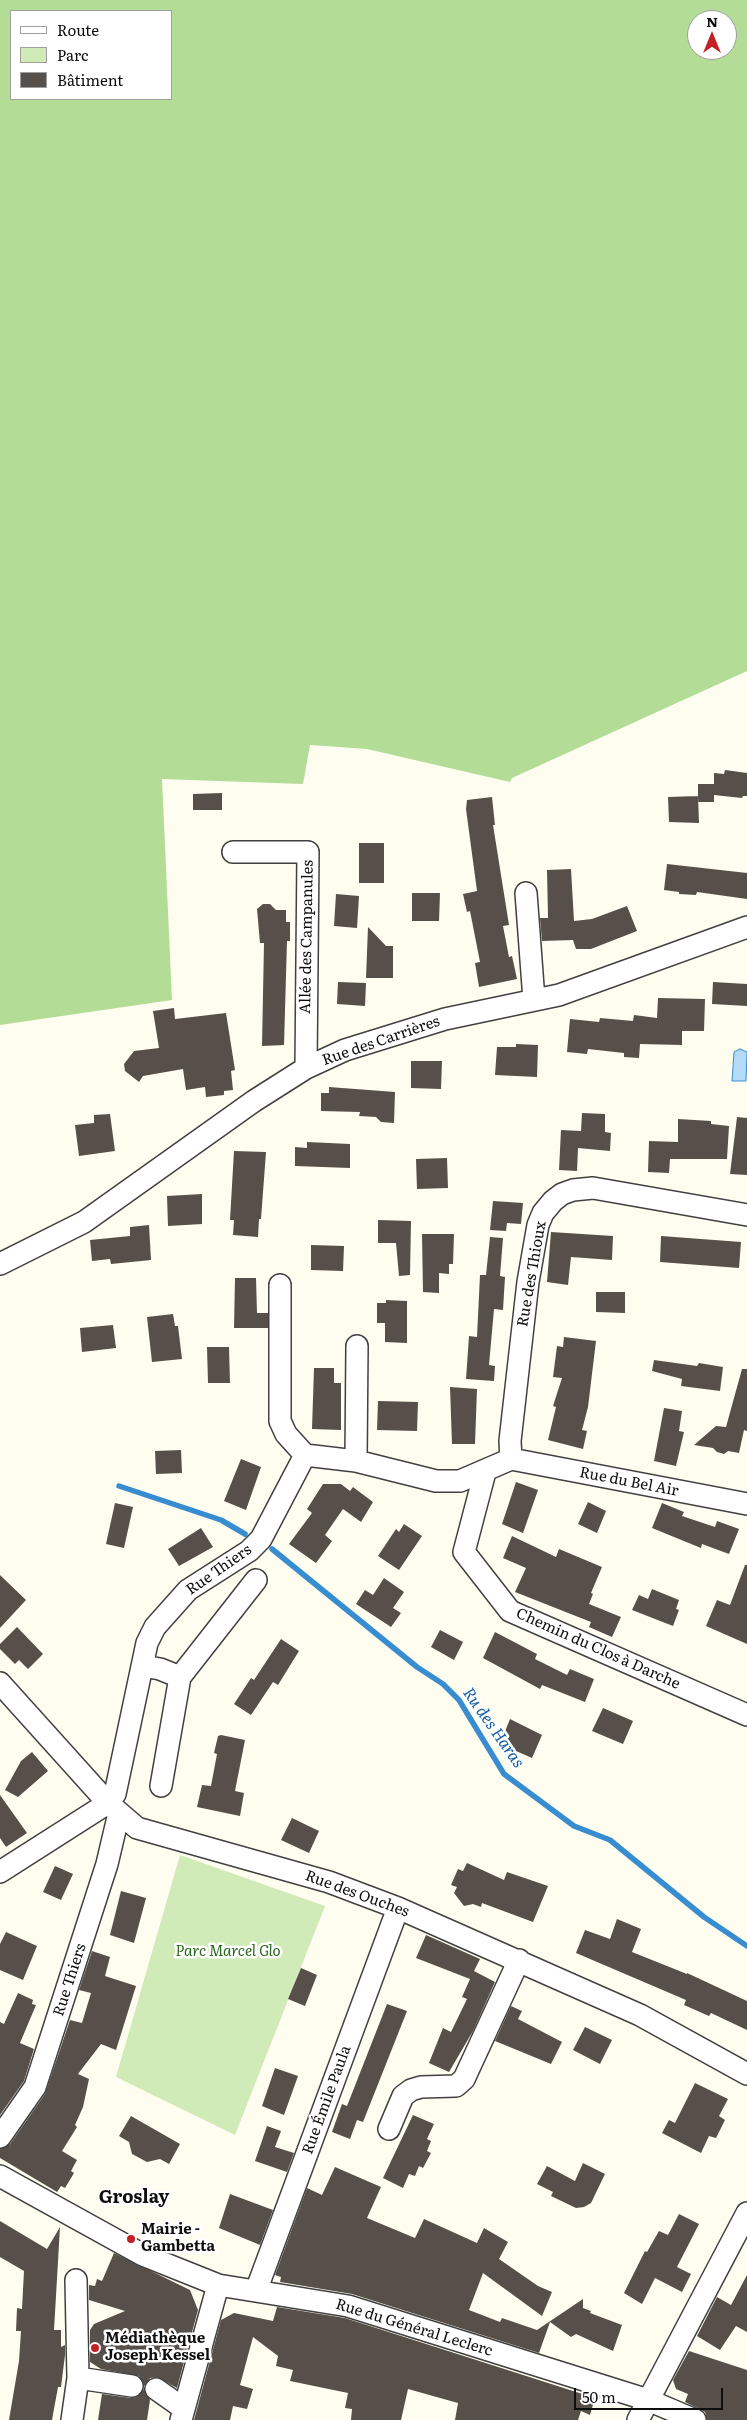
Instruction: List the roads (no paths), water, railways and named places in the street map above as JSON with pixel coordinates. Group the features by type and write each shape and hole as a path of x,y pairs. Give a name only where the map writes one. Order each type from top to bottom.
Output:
{"street":[{"name":"Allée des Campanules","path":"233,852 308,852 306,1068"},
{"path":"526,893 534,1000"},
{"name":"Rue des Carrières","path":"0,1264 84,1222 254,1101 306,1068 346,1050 445,1018 559,995 747,927"},
{"name":"Rue des Thioux","path":"511,1459 510,1441 528,1282 538,1225 543,1213 553,1200 573,1190 593,1188 747,1215"},
{"path":"280,1285 280,1422 286,1434 305,1455 356,1461 436,1481 460,1481 485,1472 511,1459"},
{"path":"356,1461 357,1346"},
{"name":"Rue Thiers","path":"0,2137 35,2087 106,1864 115,1794 147,1643 155,1627 188,1590 249,1551 261,1539 269,1528 305,1455"},
{"name":"Rue du Bel Air","path":"511,1459 747,1504"},
{"name":"Chemin du Clos à Darche","path":"485,1472 464,1552 510,1611 747,1715"},
{"path":"161,1786 180,1677 256,1580"},
{"path":"143,1666 160,1669 180,1677"},
{"name":"Rue des Ouches","path":"0,1683 114,1808 137,1828 310,1876 398,1908 640,2015 747,2074"},
{"path":"0,1872 114,1808"},
{"name":"Rue Émile Paula","path":"256,2291 398,1908"},
{"path":"389,2129 403,2096 411,2090 420,2087 456,2086 464,2079 519,1960"},
{"name":"Rue du Général Leclerc","path":"0,2176 143,2256 218,2285 348,2306 648,2400 696,2420"},
{"path":"638,2420 747,2213"},
{"path":"72,2420 78,2378 76,2280"},
{"path":"156,2389 182,2414 218,2285"},
{"path":"78,2378 132,2386"}],"water":[{"path":"740,1049 747,1052 746,1081 732,1081 734,1052"}],"waterway":[{"name":"Ru des Haras","path":"119,1486 221,1520 245,1534"},
{"name":"Ru des Haras","path":"272,1549 417,1667 443,1684 459,1700 504,1774 574,1826 610,1840 704,1917 747,1946"}],"place":[{"name":"Mairie - Gambetta","path":"131,2239"},
{"name":"Médiathèque Joseph Kessel","path":"95,2348"}],"district":[{"name":"Groslay","path":"134,2198"}],"park label":[{"name":"Parc Marcel Glo","path":"228,1952"}]}
